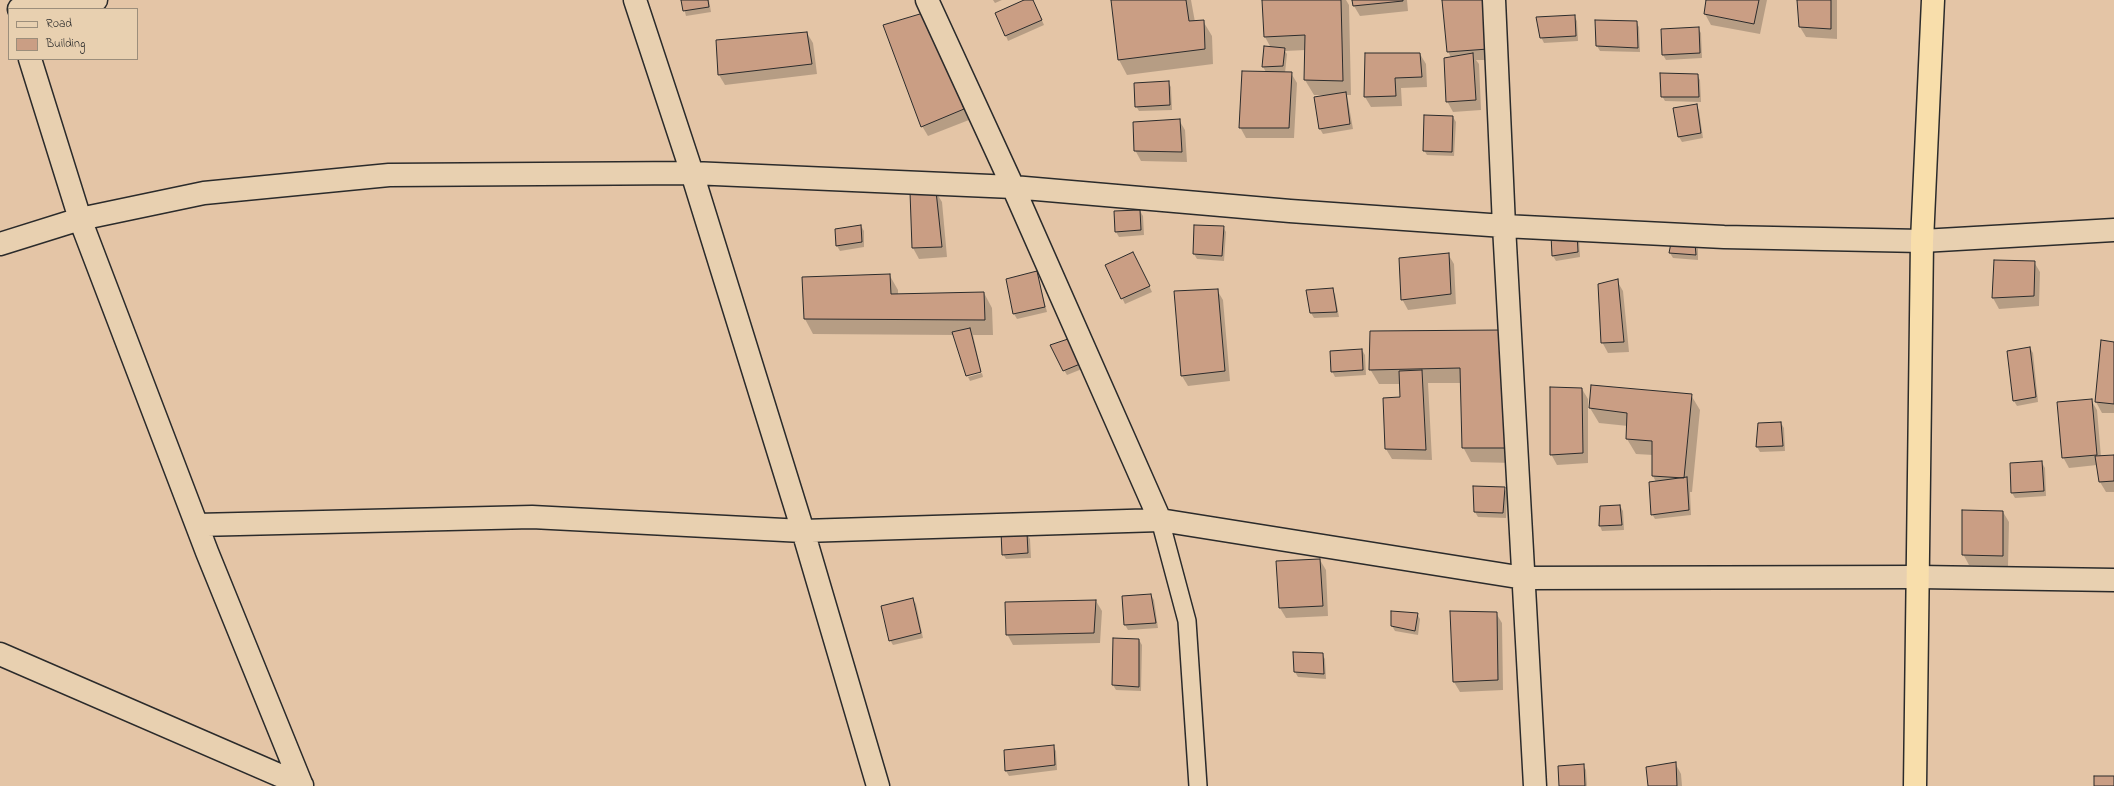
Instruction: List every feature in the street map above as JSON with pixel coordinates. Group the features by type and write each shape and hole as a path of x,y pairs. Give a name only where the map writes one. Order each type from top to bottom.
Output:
{"highway":[{"path":"1914,786 1919,577 1922,241 1933,0"}],"street":[{"path":"28,8 96,0"},
{"path":"635,0 692,173 803,531 878,786"},
{"path":"927,0 1013,187 1160,520"},
{"path":"1494,0 1504,226 1535,786"},
{"path":"30,60 80,219 197,524 302,785"},
{"path":"0,244 80,219 204,193 389,175 692,173 1013,187 1290,211 1504,226 1724,237 1922,241 2114,230"},
{"path":"197,524 532,517 803,531 1160,520 1524,578 1919,577 2114,580"},
{"path":"0,654 302,785"}],"lane":[{"path":"1160,520 1186,621 1198,786"}],"building":[{"path":"681,0 708,0 709,7 683,11"},
{"path":"1024,0 1033,0 1042,20 1005,36 995,13"},
{"path":"1111,0 1186,0 1189,21 1204,20 1205,49 1118,60"},
{"path":"1262,0 1341,0 1343,81 1304,80 1305,35 1264,37"},
{"path":"1352,0 1403,0 1403,1 1353,6"},
{"path":"1442,0 1484,0 1488,49 1447,52"},
{"path":"1706,0 1759,0 1754,24 1704,14"},
{"path":"1797,0 1831,0 1831,29 1799,27"},
{"path":"930,11 964,109 921,127 883,25"},
{"path":"1575,15 1576,36 1540,38 1536,17"},
{"path":"1595,20 1637,21 1638,48 1596,46"},
{"path":"1699,27 1700,53 1662,55 1661,29"},
{"path":"807,32 812,64 718,75 716,40"},
{"path":"1264,46 1285,48 1283,66 1262,67"},
{"path":"1365,53 1420,53 1422,77 1395,78 1396,96 1364,97"},
{"path":"1473,53 1476,100 1446,102 1444,58"},
{"path":"1242,71 1292,72 1289,128 1239,128"},
{"path":"1660,73 1698,74 1699,97 1661,97"},
{"path":"1169,81 1170,105 1135,107 1134,83"},
{"path":"1346,92 1350,124 1319,129 1314,97"},
{"path":"1697,104 1701,133 1678,137 1673,108"},
{"path":"1424,115 1453,116 1452,152 1423,151"},
{"path":"1180,119 1182,152 1134,151 1133,122"},
{"path":"936,191 942,247 912,248 910,192"},
{"path":"1140,210 1141,230 1115,232 1114,211"},
{"path":"861,225 862,242 836,246 835,229"},
{"path":"1194,225 1224,226 1222,256 1193,254"},
{"path":"1577,231 1578,252 1552,256 1551,235"},
{"path":"1672,238 1695,243 1696,255 1669,253"},
{"path":"1133,252 1150,286 1121,299 1105,265"},
{"path":"1449,253 1451,294 1401,300 1399,258"},
{"path":"1994,260 2035,261 2034,296 1992,298"},
{"path":"1037,271 1045,307 1013,314 1006,279"},
{"path":"890,274 891,294 984,292 985,320 804,319 802,277"},
{"path":"1618,279 1624,342 1601,343 1598,284"},
{"path":"1333,288 1337,312 1310,313 1306,290"},
{"path":"1218,289 1225,371 1181,376 1174,291"},
{"path":"970,328 981,372 966,376 952,332"},
{"path":"1503,330 1506,448 1462,448 1460,368 1369,370 1370,331"},
{"path":"1071,338 1080,364 1063,371 1050,345"},
{"path":"2101,340 2114,342 2114,404 2095,402"},
{"path":"2030,347 2036,397 2013,401 2007,351"},
{"path":"1362,349 1363,370 1331,372 1330,351"},
{"path":"1422,370 1426,450 1385,449 1383,398 1400,397 1399,371"},
{"path":"1591,385 1692,394 1684,478 1652,476 1652,441 1626,439 1627,413 1589,408"},
{"path":"1550,387 1582,388 1583,453 1550,455"},
{"path":"2092,399 2097,455 2062,458 2057,402"},
{"path":"1781,422 1783,446 1756,447 1758,423"},
{"path":"2114,455 2114,481 2099,482 2095,456"},
{"path":"2042,461 2044,491 2011,493 2010,463"},
{"path":"1687,477 1689,510 1651,515 1649,482"},
{"path":"1473,486 1505,487 1503,513 1474,512"},
{"path":"1620,505 1622,525 1599,526 1600,506"},
{"path":"1962,510 2003,511 2003,556 1962,555"},
{"path":"1001,531 1027,533 1028,553 1002,555"},
{"path":"1320,559 1323,606 1279,608 1276,561"},
{"path":"1151,594 1156,623 1124,625 1122,596"},
{"path":"913,598 921,633 889,641 881,606"},
{"path":"1096,600 1094,633 1006,635 1005,602"},
{"path":"1391,611 1418,613 1415,631 1391,626"},
{"path":"1450,611 1497,612 1498,680 1453,682"},
{"path":"1113,638 1139,639 1139,687 1112,685"},
{"path":"1293,652 1323,653 1324,674 1294,672"},
{"path":"1054,745 1055,765 1005,771 1004,750"},
{"path":"1676,762 1677,786 1648,786 1646,767"},
{"path":"1584,764 1585,786 1559,786 1558,766"},
{"path":"2094,776 2114,776 2114,786 2094,786"}]}
